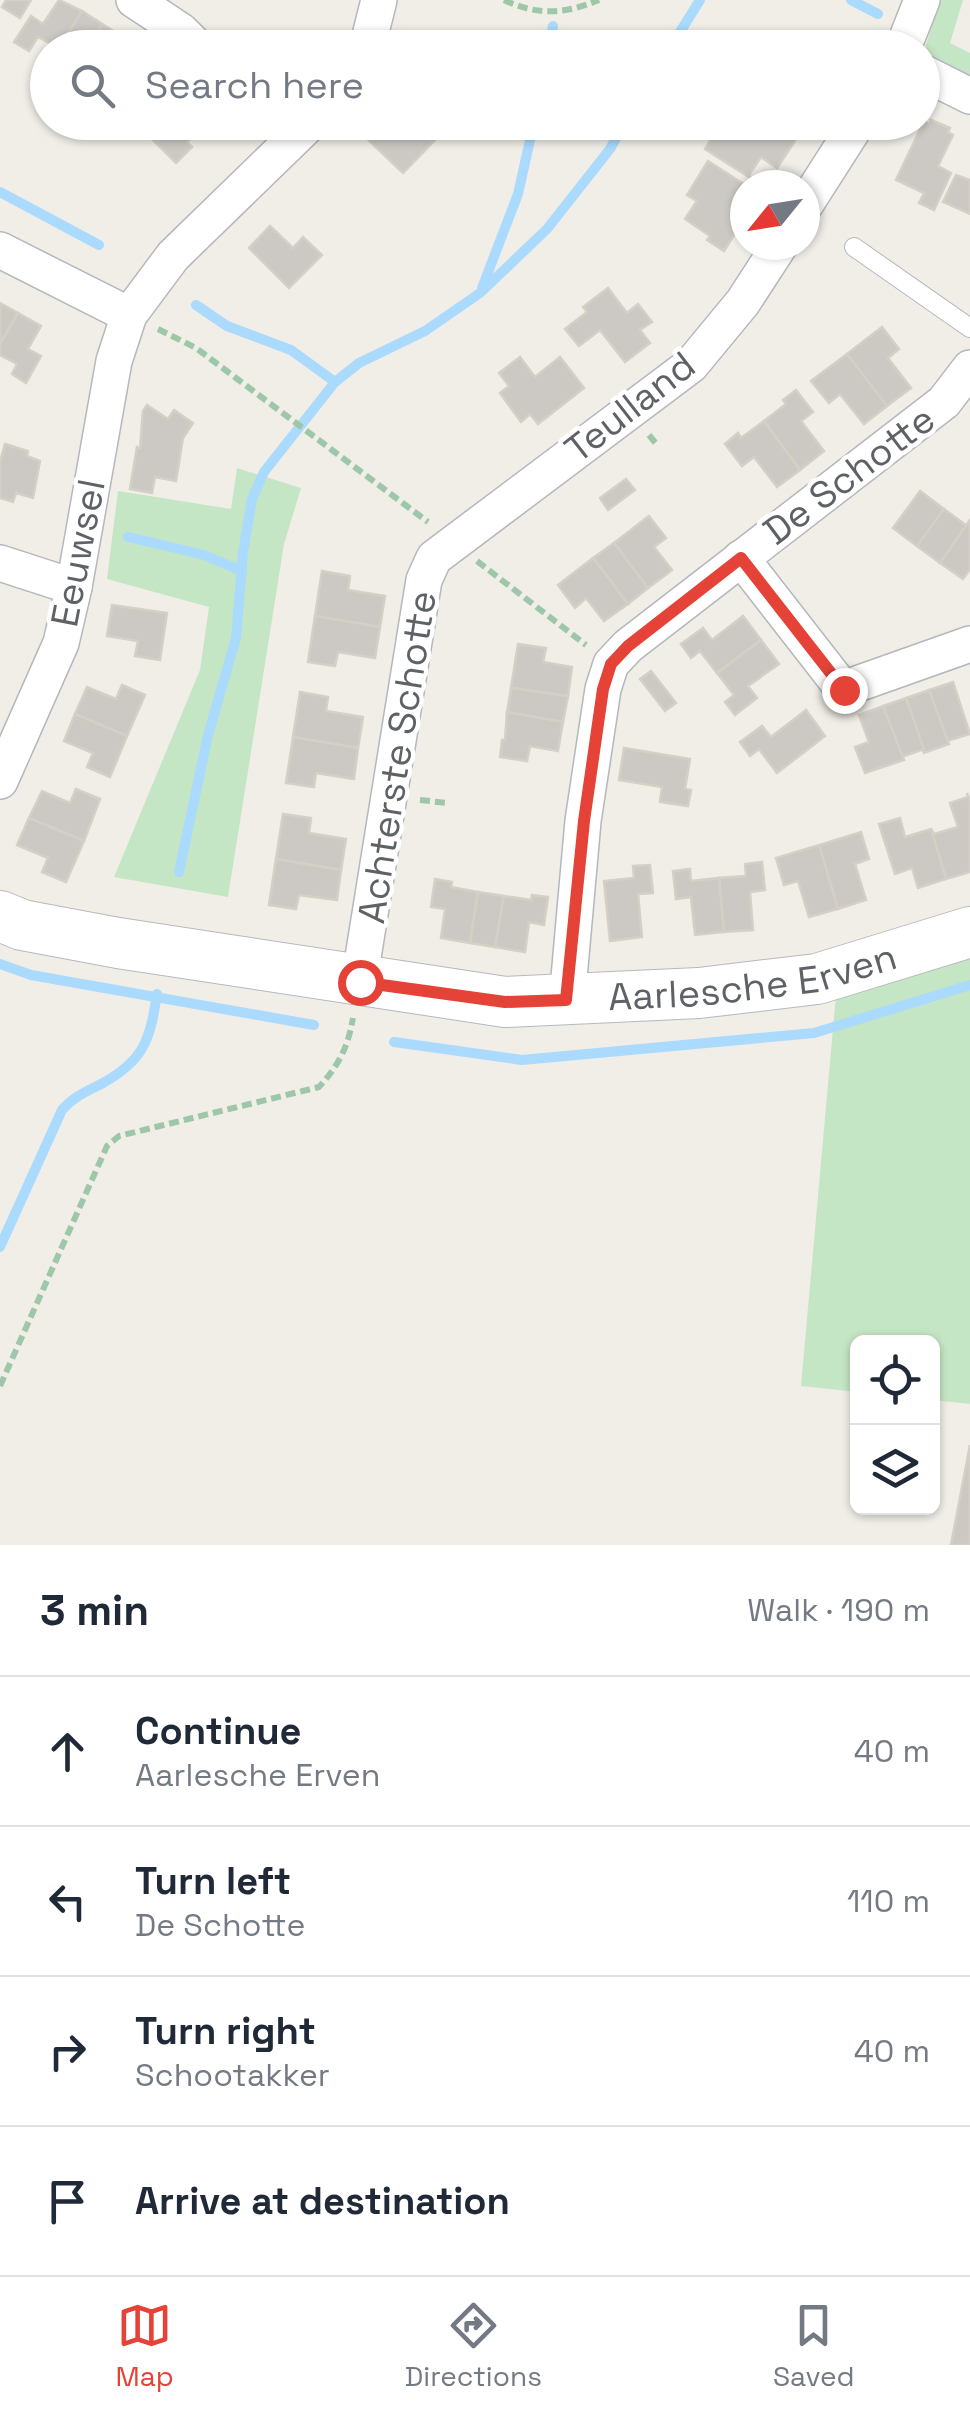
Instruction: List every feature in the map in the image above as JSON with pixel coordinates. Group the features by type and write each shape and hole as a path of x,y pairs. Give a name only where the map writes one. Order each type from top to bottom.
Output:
{"street":[{"path":"134,0 179,30"},
{"path":"370,30 378,0"},
{"path":"910,30 922,0"},
{"path":"940,81 970,96"},
{"name":"Eeuwsel","path":"0,781 60,643 74,586 114,361 129,315 174,256 283,140"},
{"path":"820,182 847,140"},
{"path":"0,250 129,315"},
{"name":"Teulland","path":"452,542 691,365 743,302 770,260"},
{"name":"De Schotte","path":"611,664 628,646 741,558 957,412 970,368"},
{"name":"Achterste Schotte","path":"360,982 424,580 434,558 452,542"},
{"path":"741,558 844,690 970,644"},
{"path":"0,563 74,586"},
{"path":"566,1000 584,821 603,689 611,664"},
{"name":"Aarlesche Erven","path":"0,916 118,943 505,1002 699,994 817,978 970,932"}],"lane":[{"path":"854,247 970,328"}],"path":[{"path":"504,0 549,13 572,11 599,0"},
{"path":"129,315 196,348 278,406 611,664"},
{"path":"0,1386 107,1146 119,1136 319,1087 337,1068 348,1047 360,982"}],"green space":[{"path":"939,0 963,0 950,43 970,53 970,85 940,66 940,30 930,30"},
{"path":"237,468 301,488 284,544 228,897 114,877 200,670 209,607 107,579 118,491 231,509"},
{"path":"970,948 970,1404 940,1401 940,1335 850,1335 850,1391 801,1386 837,984"}],"building":[{"path":"6,0 31,0 20,18 2,7"},
{"path":"59,0 82,11 70,30 30,30 29,51 14,42 31,16 43,24"},
{"path":"82,11 102,24 98,30 70,30"},
{"path":"940,124 950,128 948,132 953,135 938,166 951,173 934,210 919,203 924,193 896,180 915,140 940,140"},
{"path":"189,140 192,147 176,163 156,143"},
{"path":"368,140 435,140 403,173"},
{"path":"710,140 795,140 777,168 761,157 752,170 738,170 705,149"},
{"path":"708,161 730,175 730,242 724,251 685,219 697,201 687,195"},
{"path":"956,175 970,180 970,214 943,202"},
{"path":"270,226 293,248 303,237 322,255 289,288 249,248"},
{"path":"608,288 627,313 638,304 652,322 640,330 650,343 625,362 600,330 579,346 565,329 587,312 583,307"},
{"path":"0,303 18,313 0,344"},
{"path":"18,313 41,326 28,349 41,356 26,383 12,374 17,364 0,355 0,344"},
{"path":"882,327 899,349 888,358 911,388 887,406 847,354"},
{"path":"847,354 887,406 864,424 840,394 829,403 811,381"},
{"path":"520,357 535,377 560,357 584,388 538,424 530,414 521,422 500,393 509,386 499,373"},
{"path":"796,390 813,412 801,421 824,451 800,470 764,421 786,404 783,400"},
{"path":"147,405 168,419 174,410 193,423 183,438 176,481 155,477 152,493 130,489"},
{"path":"764,421 800,470 777,487 754,457 742,466 725,444"},
{"path":"5,444 28,451 27,456 40,461 33,498 16,493 13,502 0,498 0,462"},
{"path":"626,479 635,490 608,510 600,498"},
{"path":"920,491 944,509 917,546 893,528"},
{"path":"944,509 967,526 940,563 917,546"},
{"path":"649,516 666,538 654,547 672,570 648,588 614,543"},
{"path":"970,520 970,569 963,579 940,563"},
{"path":"614,543 648,588 628,604 593,558"},
{"path":"593,558 628,604 604,621 586,598 575,608 558,585"},
{"path":"322,571 350,576 348,590 385,596 380,627 315,616"},
{"path":"112,605 167,613 160,660 135,656 138,641 107,636"},
{"path":"315,616 380,627 375,658 338,652 335,666 308,662"},
{"path":"743,616 761,640 717,673 700,651 691,658 681,644 703,628 712,640"},
{"path":"761,640 779,664 748,686 757,698 735,715 725,702 734,695 717,673"},
{"path":"518,644 546,648 543,662 572,667 568,696 511,688"},
{"path":"651,671 676,703 665,711 640,679"},
{"path":"953,682 970,734 947,741 929,690"},
{"path":"122,685 145,695 127,736 75,714 87,687 116,699"},
{"path":"511,688 568,696 563,722 507,712"},
{"path":"929,690 949,744 924,753 906,698"},
{"path":"300,692 328,697 326,711 363,717 358,748 293,737"},
{"path":"906,698 924,749 902,757 883,706"},
{"path":"883,706 904,760 865,773 855,747 869,742 859,715"},
{"path":"806,710 825,736 777,773 759,749 750,756 740,742 762,726 771,737"},
{"path":"507,712 563,722 558,751 530,746 527,761 500,757"},
{"path":"75,714 127,736 110,777 87,767 93,753 64,741"},
{"path":"293,737 358,748 354,779 316,773 314,787 286,783"},
{"path":"624,748 690,759 685,789 691,790 688,806 660,802 662,787 619,780"},
{"path":"76,789 100,799 84,841 29,818 42,791 70,803"},
{"path":"967,793 970,801 970,872 946,879 931,829 934,834 958,827 950,803 968,797"},
{"path":"283,814 311,818 309,833 346,839 341,870 276,859"},
{"path":"29,818 84,841 66,882 42,872 48,858 17,845"},
{"path":"900,818 905,837 931,829 946,879 918,888 912,868 895,874 879,824"},
{"path":"861,832 869,859 855,864 866,900 838,909 819,845"},
{"path":"819,845 838,909 809,917 798,881 784,885 776,858"},
{"path":"276,859 341,870 337,900 299,895 296,909 269,905"},
{"path":"762,862 765,890 750,892 753,930 724,932 719,878 746,876 745,864"},
{"path":"650,865 653,893 638,894 642,937 610,941 604,881 634,878 633,866"},
{"path":"690,869 691,881 719,878 724,932 695,935 691,897 676,899 673,871"},
{"path":"435,879 452,882 451,887 478,892 470,943 441,938 445,909 431,907"},
{"path":"478,892 504,896 495,947 470,943"},
{"path":"532,895 548,897 544,925 529,922 525,952 495,947 504,896 531,900"},
{"path":"970,1445 970,1545 951,1545"}],"waterway":[{"path":"681,30 700,0"},
{"path":"851,0 878,14"},
{"path":"552,30 553,26"},
{"path":"482,288 518,194 530,140"},
{"path":"179,872 208,735 236,638 243,552 252,499 264,472 335,382 359,363 425,331 480,293 547,229 615,140"},
{"path":"0,192 99,245"},
{"path":"196,305 227,326 291,350 335,382"},
{"path":"128,537 204,555 242,571"},
{"path":"0,964 31,975 314,1025"},
{"path":"394,1042 522,1060 814,1033 970,985"},
{"path":"0,1247 62,1110 136,1058 148,1037 157,994"}],"route":[{"path":"360,982 505,1002 566,1000 584,821 603,689 611,664 628,646 741,558 844,690"}]}
